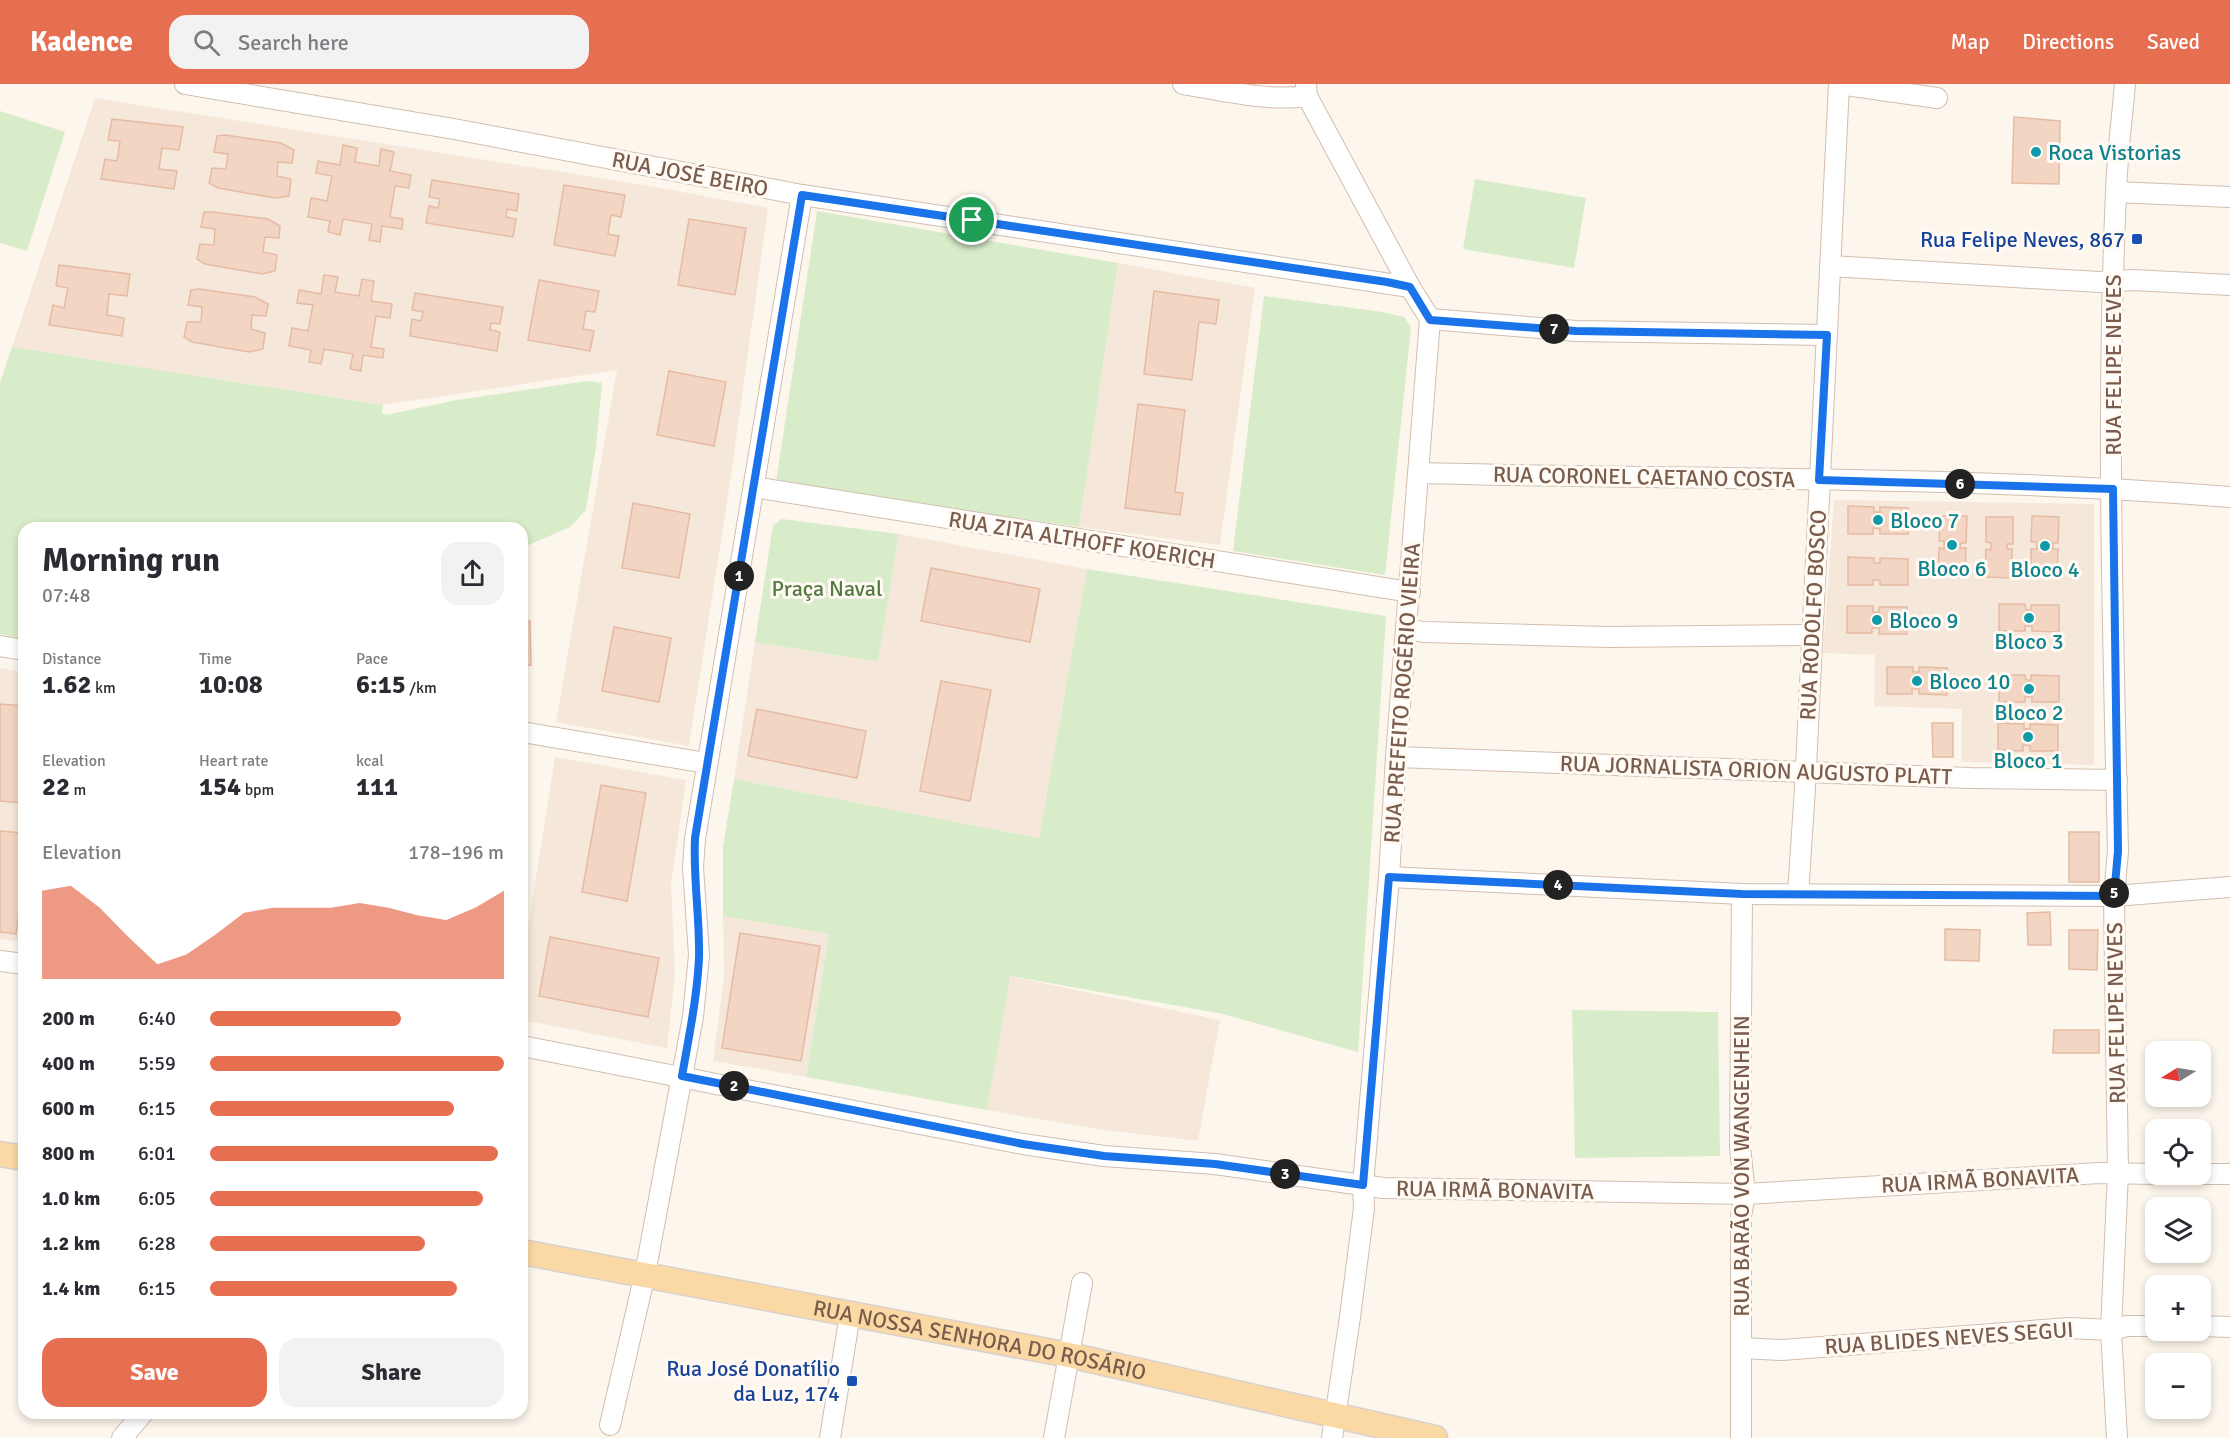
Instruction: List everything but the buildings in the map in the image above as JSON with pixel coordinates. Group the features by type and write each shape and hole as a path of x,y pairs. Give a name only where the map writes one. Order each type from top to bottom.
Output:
{"main road":[{"path":"0,1154 18,1157"},
{"name":"RUA NOSSA SENHORA DO ROSÁRIO","path":"528,1253 1069,1355 1333,1427 1435,1438"}],"street":[{"name":"RUA JOSÉ BEIRO","path":"185,84 454,129 802,195 1410,287"},
{"path":"1183,84 1291,99 1306,90 1410,287 1430,320 1576,331 1827,335"},
{"path":"1839,84 1937,98"},
{"name":"RUA RODOLFO BOSCO","path":"1798,894 1839,84"},
{"name":"RUA FELIPE NEVES","path":"2117,1438 2111,1330 2118,1173 2114,896 2118,851 2113,489 2113,280 2116,192 2125,84"},
{"path":"2116,192 2230,197"},
{"path":"610,1425 645,1274 697,986 699,955 693,867 695,838 802,195"},
{"path":"1830,266 2099,282 2113,280 2230,285"},
{"name":"RUA PREFEITO ROGÉRIO VIEIRA","path":"1333,1427 1352,1306 1364,1208 1363,1185 1389,877 1396,757 1430,320"},
{"name":"RUA CORONEL CAETANO COSTA","path":"1418,473 1819,480 2113,489 2230,497"},
{"name":"RUA ZITA ALTHOFF KOERICH","path":"754,487 1410,592"},
{"path":"1406,629 1424,632 1608,637 1812,635"},
{"path":"0,646 18,649"},
{"path":"528,733 706,763"},
{"name":"RUA JORNALISTA ORION AUGUSTO PLATT","path":"1396,757 1959,777 2117,780"},
{"path":"1389,877 1742,894 2114,896 2230,887"},
{"name":"RUA BARÃO VON WANGENHEIN","path":"1741,1438 1741,1216 1745,1194 1740,1147 1742,894"},
{"path":"0,961 18,963"},
{"name":"RUA IRMÃ BONAVITA","path":"528,1047 1023,1144 1104,1156 1215,1164 1383,1188 1745,1194 2118,1173 2145,1174"},
{"path":"2211,1174 2230,1174"},
{"path":"1054,1438 1082,1283"},
{"path":"830,1438 850,1314"},
{"name":"RUA BLIDES NEVES SEGUI","path":"1742,1348 1782,1350 2068,1328 2111,1330 2127,1326 2145,1326"},
{"path":"2211,1326 2230,1327"},
{"path":"122,1438 137,1419"}],"shaded area":[{"path":"95,98 650,186 768,208 731,476 689,746 556,722 617,370 383,405 12,347"},
{"path":"1118,263 1255,288 1220,545 1079,527"},
{"path":"1834,500 2094,504 2094,765 1961,762 1962,709 1874,706 1875,655 1823,653"},
{"path":"899,534 1087,569 1039,838 734,779 755,642 878,662"},
{"path":"0,668 18,671 18,941 0,939"},
{"path":"555,757 686,780 671,884 675,974 667,1048 528,1021 528,927"},
{"path":"723,916 829,933 806,1077 713,1061 724,976"},
{"path":"1009,976 1220,1020 1198,1141 1105,1130 987,1110"}],"green space":[{"path":"0,111 65,132 27,251 0,243"},
{"path":"1475,179 1586,198 1574,268 1463,249"},
{"path":"817,211 1118,263 1079,527 776,482"},
{"path":"1264,296 1382,312 1404,317 1411,327 1385,575 1233,551"},
{"path":"12,347 383,405 382,413 386,415 457,400 587,381 602,383 596,447 586,510 570,527 528,545 528,522 18,522 18,638 0,634 0,383"},
{"name":"Praça Naval","path":"782,519 899,534 878,662 755,642 773,525"},
{"path":"1087,569 1386,616 1358,1052 1223,1014 1010,976 987,1110 806,1077 829,934 723,916 723,847 734,779 1039,838"},
{"path":"1572,1010 1718,1012 1720,1156 1575,1158"}],"place":[{"name":"Roca Vistorias","path":"2036,152"},
{"name":"Rua Felipe Neves, 867","path":"2137,239"},
{"name":"Bloco 7","path":"1878,520"},
{"name":"Bloco 6","path":"1952,545"},
{"name":"Bloco 4","path":"2045,546"},
{"name":"Bloco 3","path":"2029,618"},
{"name":"Bloco 9","path":"1877,620"},
{"name":"Bloco 10","path":"1917,681"},
{"name":"Bloco 2","path":"2029,689"},
{"name":"Bloco 1","path":"2028,737"},
{"name":"Rua José Donatílio da Luz, 174","path":"852,1381"}],"route":[{"path":"802,195 972,220 1410,287 1430,320 1576,331 1827,335 1819,480 2113,489 2118,851 2114,896 1742,894 1389,877 1363,1185 1215,1164 1104,1156 1023,1144 682,1076 693,1017 699,955 693,867 695,838 802,195"}]}
